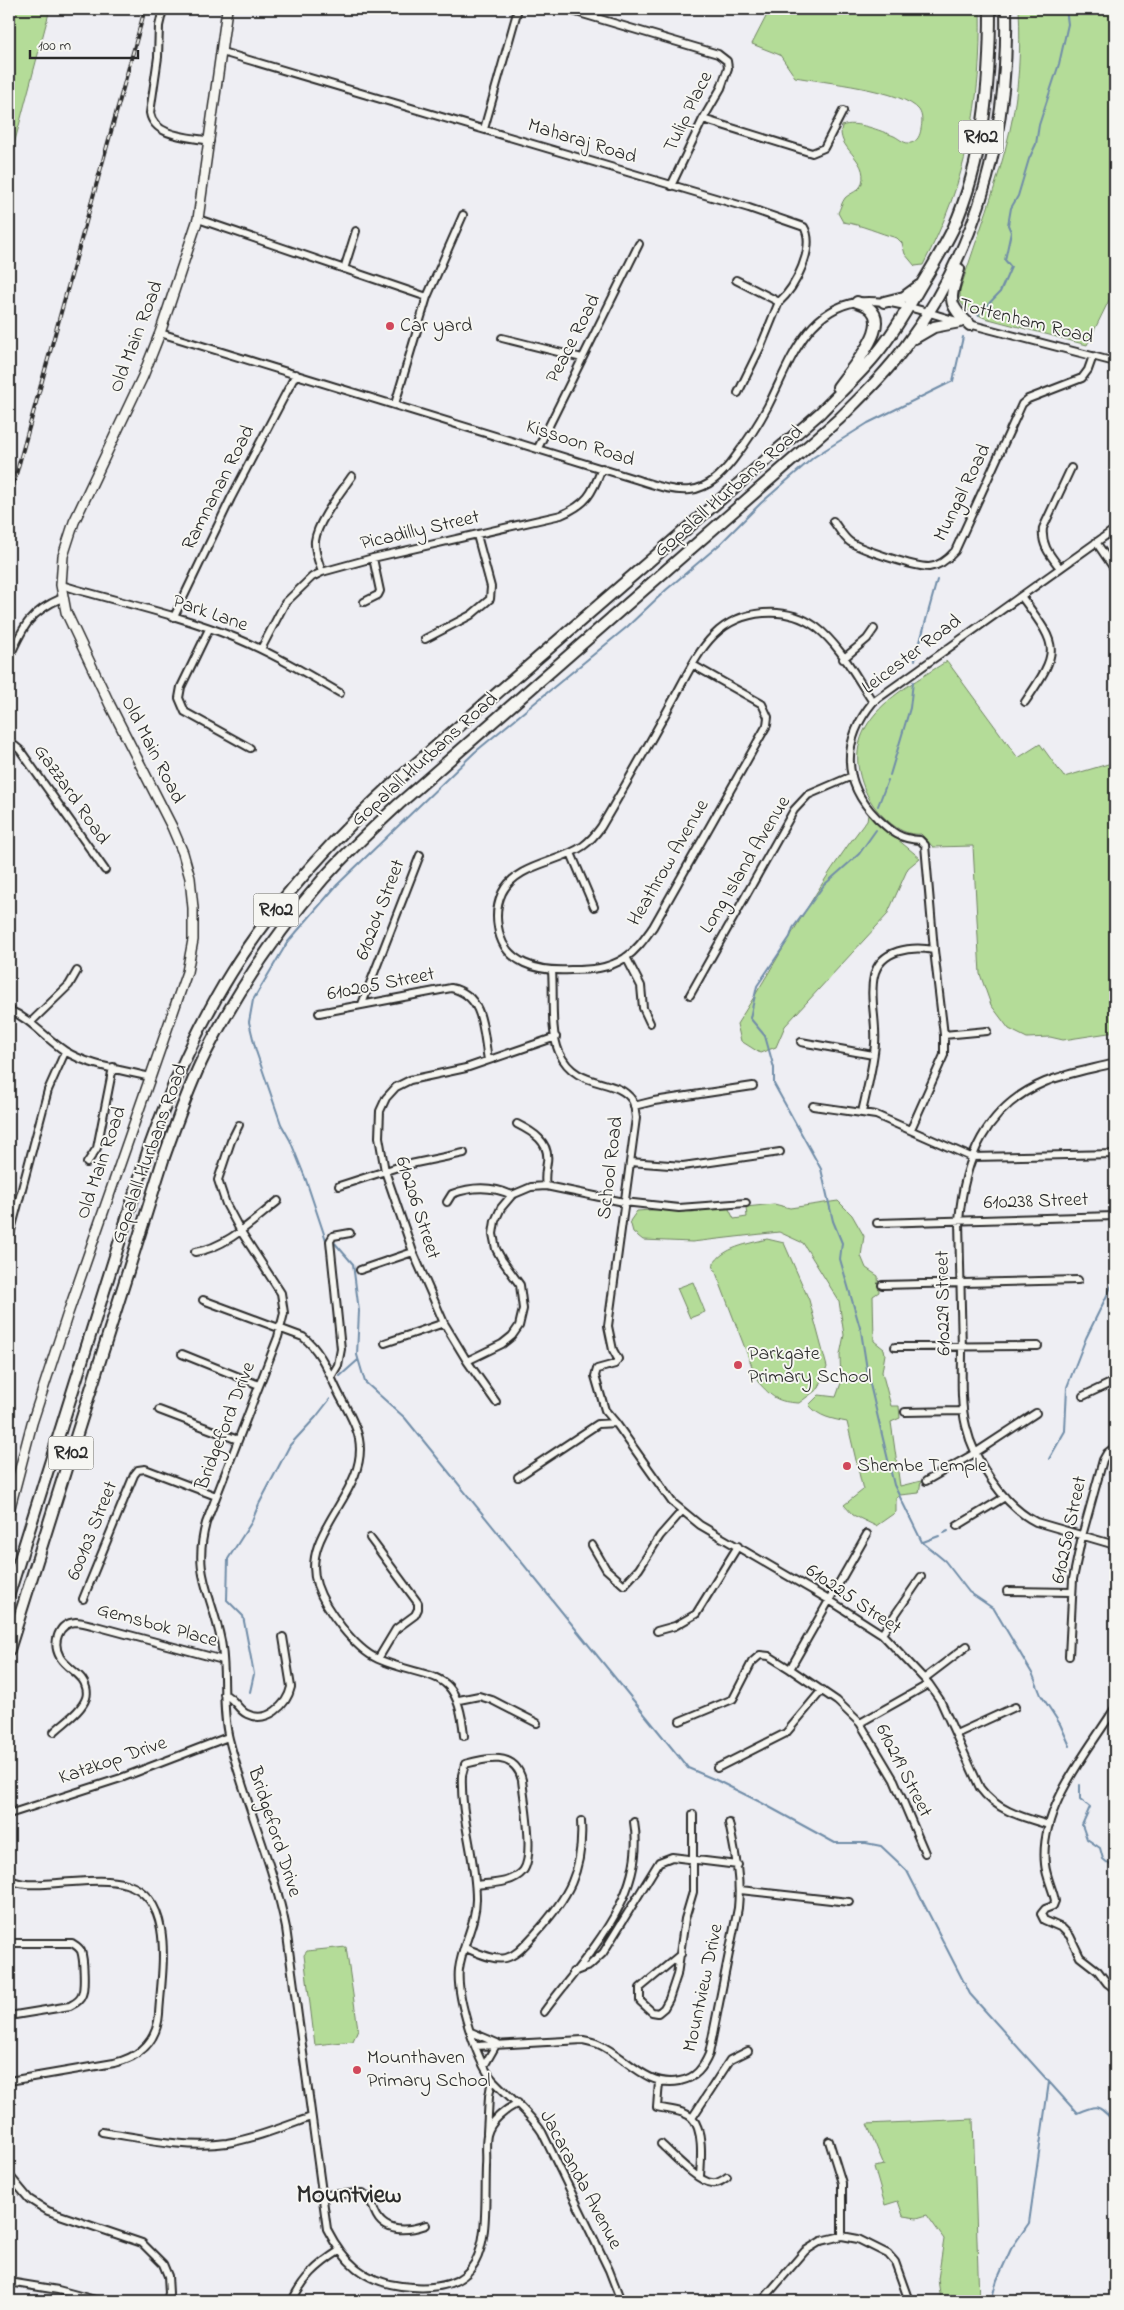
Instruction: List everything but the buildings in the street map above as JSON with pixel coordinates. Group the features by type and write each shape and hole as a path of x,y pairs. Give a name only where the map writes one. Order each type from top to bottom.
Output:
{"main road":[{"name":"Gopalall Hurbans Road","path":"9,1594 148,1151 190,1047 231,972 284,898 344,830 396,781 820,413 878,353 909,308 954,227 976,162 982,130 989,69 990,9"},
{"name":"Gopalall Hurbans Road","path":"9,1650 132,1256 181,1110 205,1054 258,966 298,910 324,878 356,844 399,804 838,419 899,354 928,313 949,278 966,244 987,181 995,148 1005,82 1006,9"},
{"path":"899,354 918,335 928,330 965,323 952,302 952,294 966,244"},
{"path":"884,302 904,297 924,281"},
{"path":"820,413 864,350 877,327 876,316 872,308 857,302"}],"street":[{"path":"163,9 159,26 158,56 150,113 152,121 164,132 210,141"},
{"name":"Old Main Road","path":"9,1511 32,1423 61,1334 187,972 193,940 193,908 190,878 172,827 110,705 66,612 61,585 63,556 74,522 143,376 160,333 198,219 227,9"},
{"path":"484,129 518,9"},
{"name":"Tulip Place","path":"566,9 718,54 727,60 726,75 671,186"},
{"name":"Maharaj Road","path":"222,52 749,208 804,227 808,234 809,243 802,265 793,287 779,302"},
{"path":"703,120 812,153 824,148 843,111"},
{"path":"395,404 427,297 463,215"},
{"path":"198,219 427,297"},
{"path":"344,269 356,231"},
{"name":"Peace Road","path":"538,448 639,244"},
{"path":"736,280 779,302 762,346 738,393"},
{"name":"Kissoon Road","path":"160,333 672,489 690,490 704,486 717,478 755,429 795,349 808,331 824,315 845,304 857,302 884,302 909,308"},
{"name":"Tottenham Road","path":"909,308 1115,362"},
{"path":"502,338 582,358"},
{"name":"Mungal Road","path":"833,521 849,541 864,549 928,567 948,560 955,551 1022,404 1028,399 1082,378 1088,370 1093,356"},
{"name":"Ramnanan Road","path":"174,617 231,498 296,374"},
{"name":"Picadilly Street","path":"261,649 285,603 312,577 322,572 373,558 561,515 575,509 586,501 593,491 602,468"},
{"path":"1060,568 1045,548 1042,538 1043,528 1071,468"},
{"path":"322,572 315,541 332,504 352,476"},
{"name":"Leicester Road","path":"934,950 928,866 924,842 903,839 880,821 864,805 852,776 850,761 851,745 856,728 873,702 1115,528"},
{"path":"425,640 471,615 490,599 491,587 477,535"},
{"path":"1096,542 1115,570"},
{"path":"364,602 378,595 380,590 373,558"},
{"name":"Park Lane","path":"61,585 174,617 261,649 340,693"},
{"path":"1021,596 1045,629 1050,639 1052,650 1051,660 1025,702"},
{"path":"9,658 25,626 35,614 43,606 62,598"},
{"name":"Heathrow Avenue","path":"693,665 762,704 768,717 767,724 653,927 639,946 626,957 601,968 552,971 535,969 522,963 503,945 497,921 498,906 502,892 524,873 571,853 588,842 601,827 693,665 715,634 731,623 750,614 767,612 785,614 802,619 829,638 873,702"},
{"path":"209,629 180,687 181,705 185,712 250,748"},
{"path":"843,658 867,639 874,629"},
{"name":"Gazzard Road","path":"9,741 20,750 105,870"},
{"name":"Long Island Avenue","path":"690,995 794,810 808,795 852,776"},
{"path":"571,853 594,907"},
{"name":"610204 Street","path":"362,1004 420,855"},
{"path":"862,1112 876,1033 873,983 877,967 891,953 898,950 934,950 944,1035 942,1063 910,1129"},
{"path":"626,957 641,986 643,1008 650,1024"},
{"path":"31,1022 64,991 77,971"},
{"name":"School Road","path":"552,971 556,1038 564,1061 578,1076 620,1090 632,1100 636,1118 608,1326 613,1350"},
{"name":"610205 Street","path":"319,1013 451,988 467,993 476,1003 488,1060"},
{"path":"9,1010 31,1022 66,1052 82,1059 150,1077"},
{"path":"944,1035 987,1031"},
{"name":"610206 Street","path":"496,1402 444,1324 413,1252 385,1171 379,1130 380,1111 386,1098 396,1087 410,1080 466,1068 556,1038"},
{"path":"801,1042 873,1055"},
{"path":"9,1238 48,1090 66,1052"},
{"name":"610229 Street","path":"1115,1063 1045,1082 1011,1103 993,1119 976,1146 972,1157 962,1192 958,1221 963,1411 970,1442 975,1454 1005,1498 1015,1509 1030,1519 1115,1545"},
{"path":"87,1163 97,1148 113,1067"},
{"path":"634,1106 654,1101 753,1086"},
{"path":"813,1106 876,1115 972,1157 1115,1154"},
{"path":"516,1124 528,1130 544,1143 548,1156 546,1186"},
{"name":"Bridgeford Drive","path":"239,1125 231,1141 218,1180 226,1204 240,1230 281,1293 284,1313 281,1327 216,1496 202,1540 201,1574 220,1631 228,1737 279,1893 286,1928 327,2229 338,2251 358,2270 386,2284 416,2288 436,2287 452,2284 476,2264 482,2252 485,2227 487,2134 492,2079"},
{"path":"630,1162 683,1166 780,1152"},
{"path":"339,1186 385,1171 464,1153"},
{"path":"467,1361 502,1344 512,1336 519,1326 523,1309 520,1285 496,1249 493,1234 495,1221 501,1208 512,1195 530,1187 546,1186 624,1202 679,1208 746,1203"},
{"path":"447,1202 452,1194 473,1188 493,1188 512,1195"},
{"path":"195,1252 209,1250 240,1230 278,1201"},
{"name":"610238 Street","path":"877,1223 1115,1216"},
{"path":"331,1377 338,1365 341,1349 330,1241 333,1236 350,1233"},
{"path":"360,1270 413,1252"},
{"path":"882,1285 1078,1280"},
{"path":"203,1300 281,1327 312,1343 331,1377 359,1438 359,1449 353,1480 319,1543 315,1574 316,1584 324,1601 363,1651 378,1660 440,1680 458,1700 464,1736"},
{"path":"385,1343 444,1324"},
{"path":"894,1348 1038,1346"},
{"name":"610225 Street","path":"613,1350 617,1362 597,1369 595,1376 604,1410 616,1423 672,1502 700,1525 830,1600 882,1634 927,1681 940,1700 980,1788 987,1798 1008,1811 1048,1825"},
{"path":"182,1354 259,1385"},
{"path":"1084,1396 1115,1381"},
{"path":"159,1410 238,1440"},
{"path":"905,1412 963,1411"},
{"path":"926,1481 975,1454 1036,1413"},
{"path":"518,1477 598,1424 616,1423"},
{"name":"610250 Street","path":"1069,1656 1073,1579 1082,1536 1103,1460 1107,1452 1115,1447"},
{"name":"600103 Street","path":"83,1599 134,1475 138,1470 145,1469 216,1496"},
{"path":"957,1526 1005,1498"},
{"path":"592,1545 606,1569 624,1585 639,1569 660,1536 682,1512"},
{"path":"790,1669 867,1534"},
{"path":"370,1538 418,1603 415,1615 396,1629 378,1660"},
{"path":"657,1631 675,1626 696,1614 738,1546"},
{"path":"882,1634 921,1577"},
{"path":"1007,1591 1072,1592"},
{"name":"Gemsbok Place","path":"54,1732 79,1709 86,1698 86,1688 83,1680 61,1659 57,1650 56,1640 66,1626 77,1622 92,1625 223,1660"},
{"path":"224,1694 232,1698 248,1715 258,1716 276,1711 290,1694 291,1687 283,1637"},
{"path":"860,1723 927,1681 967,1646"},
{"name":"610219 Street","path":"680,1721 732,1699 752,1662 760,1655 769,1656 837,1701 860,1723 894,1780 926,1853"},
{"path":"717,1768 786,1733 822,1690"},
{"path":"458,1700 479,1696 511,1708 537,1723"},
{"path":"956,1734 1015,1707"},
{"path":"1115,1708 1061,1794 1048,1825 1045,1862 1047,1880 1055,1897 1054,1905 1042,1912 1042,1918 1062,1928 1070,1936 1080,1957 1098,1970 1107,1983 1115,1989"},
{"name":"Katzkop Drive","path":"9,1814 121,1778 228,1737"},
{"name":"Jacaranda Avenue","path":"476,1885 514,1878 523,1871 527,1862 529,1850 522,1780 520,1769 514,1762 482,1760 464,1764 462,1796 476,1885 476,1902 474,1919 461,1959 458,1982 461,2002 484,2066 492,2079 532,2117 542,2132 609,2270 621,2301"},
{"path":"681,1954 640,1988 640,2000 652,2012 658,2013 666,2004 677,1975 681,1954 685,1919 693,1892 693,1814"},
{"path":"465,1948 496,1958 509,1957 520,1950 555,1912 570,1889 576,1872 581,1842 581,1821"},
{"path":"544,2012 608,1925 624,1898 635,1861 634,1822"},
{"name":"Mountview Drive","path":"659,2082 688,2080 703,2066 709,2054 740,1890 738,1865 729,1823"},
{"path":"574,1972 589,1966 604,1953 658,1862 672,1857 738,1865"},
{"path":"9,1879 26,1884 108,1882 127,1884 150,1900 158,1914 162,1929 158,2024 152,2039 142,2051 130,2059 114,2063 9,2082"},
{"path":"740,1890 849,1902"},
{"path":"9,1943 72,1943 80,1949 83,1974 82,1995 78,2001 70,2006 9,2016"},
{"path":"471,2032 498,2044"},
{"path":"476,2046 583,2040 598,2043 643,2074 659,2082 657,2107 682,2113 692,2118 700,2139 700,2176"},
{"path":"484,2066 498,2044"},
{"path":"692,2118 730,2060 748,2051"},
{"path":"487,2134 498,2118 509,2107 518,2103"},
{"path":"102,2132 184,2144 226,2143 260,2136 311,2117"},
{"path":"829,2141 842,2183 842,2236"},
{"path":"661,2144 700,2176 713,2183 727,2177"},
{"path":"9,2175 29,2199 48,2211 142,2243 150,2249 163,2264 168,2276 169,2293 167,2301"},
{"path":"322,2195 363,2193 370,2199 378,2218 392,2229 416,2229 426,2225"},
{"path":"762,2301 805,2250 821,2241 842,2236 858,2239 888,2254 895,2262 909,2301"},
{"path":"292,2301 306,2276 317,2265 338,2251"},
{"path":"9,2282 58,2290 99,2301"}],"green space":[{"path":"9,9 50,9 12,152 9,173"},
{"path":"770,9 980,9 978,76 969,140 951,203 923,265 915,266 905,254 902,243 897,238 843,222 838,213 845,198 861,186 863,174 857,160 843,141 841,134 842,126 854,124 868,127 894,136 904,142 911,143 917,139 921,131 922,120 919,110 897,97 880,92 795,77 780,55 752,44"},
{"path":"1019,9 1115,9 1115,288 1087,345 985,318 967,310 960,301 960,290 1000,170 1013,115 1019,70"},
{"path":"947,661 1018,758 1040,744 1064,777 1115,762 1115,1032 1063,1040 1050,1037 1027,1038 1009,1029 991,1005 980,974 973,846 933,847 921,834 902,831 891,824 877,810 864,789 858,765 859,746 864,730 886,702 916,680"},
{"path":"868,815 920,858 908,868 887,915 785,1026 776,1047 760,1053 741,1041 737,1024 815,894 867,820"},
{"path":"838,1201 852,1215 864,1236 861,1256 866,1268 878,1276 879,1292 873,1296 874,1341 884,1349 882,1372 891,1406 899,1406 900,1418 891,1422 900,1486 921,1481 919,1493 900,1495 896,1498 896,1512 876,1526 853,1515 844,1505 863,1490 847,1422 821,1415 809,1405 819,1395 836,1397 841,1383 840,1355 844,1335 839,1301 803,1243 779,1232 692,1242 643,1240 633,1232 630,1221 637,1211 664,1209 692,1212 728,1207 734,1219 747,1217 746,1207 774,1204 790,1208"},
{"path":"767,1239 784,1243 809,1300 827,1367 819,1388 799,1403 785,1402 776,1398 758,1382 713,1265 717,1259 729,1250"},
{"path":"693,1282 705,1312 690,1318 677,1288"},
{"path":"346,1947 358,2029 353,2041 315,2045 304,1955 307,1951"},
{"path":"973,2119 979,2301 941,2301 938,2279 944,2239 927,2215 917,2218 903,2216 898,2201 885,2205 874,2167 884,2165 867,2124"}],"waterway":[{"path":"978,315 1000,292 1011,267 1005,260 1011,232 1008,225 1011,208 1018,196 1029,159 1036,144 1039,125 1059,64 1068,24 1066,9"},
{"path":"326,1240 306,1180 290,1140 281,1124 256,1051 249,1022 253,1000 287,943 337,885 475,752 627,627 666,590 719,545 761,503 814,457 868,423 953,381 963,337"},
{"path":"915,660 937,580"},
{"path":"890,775 910,708 913,682"},
{"path":"878,806 888,780"},
{"path":"876,830 859,854 824,885 793,928 790,937 757,986 750,1018 765,1036 774,1068 774,1084 821,1169 833,1221 842,1243 840,1259 861,1331 868,1376 894,1485 922,1542 945,1561 969,1592 994,1609 1033,1675 1041,1695 1060,1724 1070,1746"},
{"path":"333,1241 353,1264 359,1311 357,1355 365,1382 405,1418 688,1768 760,1802 835,1843 866,1843 881,1846 907,1871 970,1994 1077,2113 1090,2108 1099,2108 1115,2123"},
{"path":"1049,1459 1065,1431 1067,1387 1086,1338 1115,1279"},
{"path":"340,1376 358,1360"},
{"path":"250,1692 254,1674 243,1616 227,1600 228,1559 251,1523 290,1445 330,1399"},
{"path":"944,1533 948,1531"},
{"path":"923,1542 939,1536"},
{"path":"1080,1785 1080,1799 1090,1807 1082,1825 1087,1839 1100,1848 1103,1859 1115,1869"},
{"path":"991,2301 997,2280 1011,2249 1029,2223 1049,2082"}],"railway":[{"path":"9,500 145,9"}],"place":[{"name":"Car yard","path":"390,326"},
{"name":"Parkgate Primary School","path":"738,1365"},
{"name":"Shembe Temple","path":"847,1466"},
{"name":"Mounthaven Primary School","path":"357,2070"}],"district":[{"name":"Mountview","path":"349,2196"}]}
